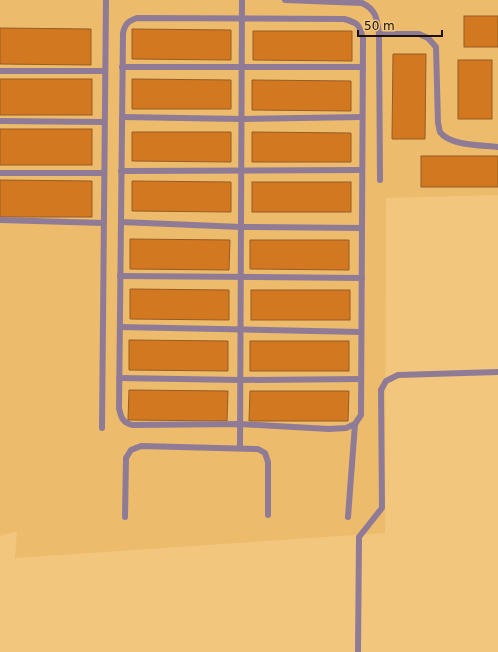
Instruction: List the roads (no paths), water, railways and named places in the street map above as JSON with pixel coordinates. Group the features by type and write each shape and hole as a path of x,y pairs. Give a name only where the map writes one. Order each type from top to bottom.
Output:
{"lane":[{"path":"102,428 106,0"},
{"path":"240,448 242,0"},
{"path":"285,0 370,3 376,15 380,34 380,180"},
{"path":"348,518 355,424 361,415 363,38 360,27 354,22 344,19 136,18 129,21 125,26 123,33 122,67 119,378 119,408 121,418 126,423 132,425 240,424 329,429 346,428 355,424"},
{"path":"380,34 419,34 428,38 436,47 438,123 440,132 448,140 458,143 498,147"},
{"path":"122,67 363,67"},
{"path":"0,71 105,71"},
{"path":"122,117 242,119 362,116"},
{"path":"0,121 104,122"},
{"path":"121,171 362,170"},
{"path":"0,173 104,173"},
{"path":"0,220 104,223"},
{"path":"121,222 241,227 362,228"},
{"path":"120,276 362,278"},
{"path":"120,327 361,332"},
{"path":"358,652 359,538 382,508 381,390 386,381 398,375 498,372"},
{"path":"119,378 240,380 361,379"},
{"path":"125,517 126,458 131,450 141,446 258,449 265,453 268,462 268,515"}]}
